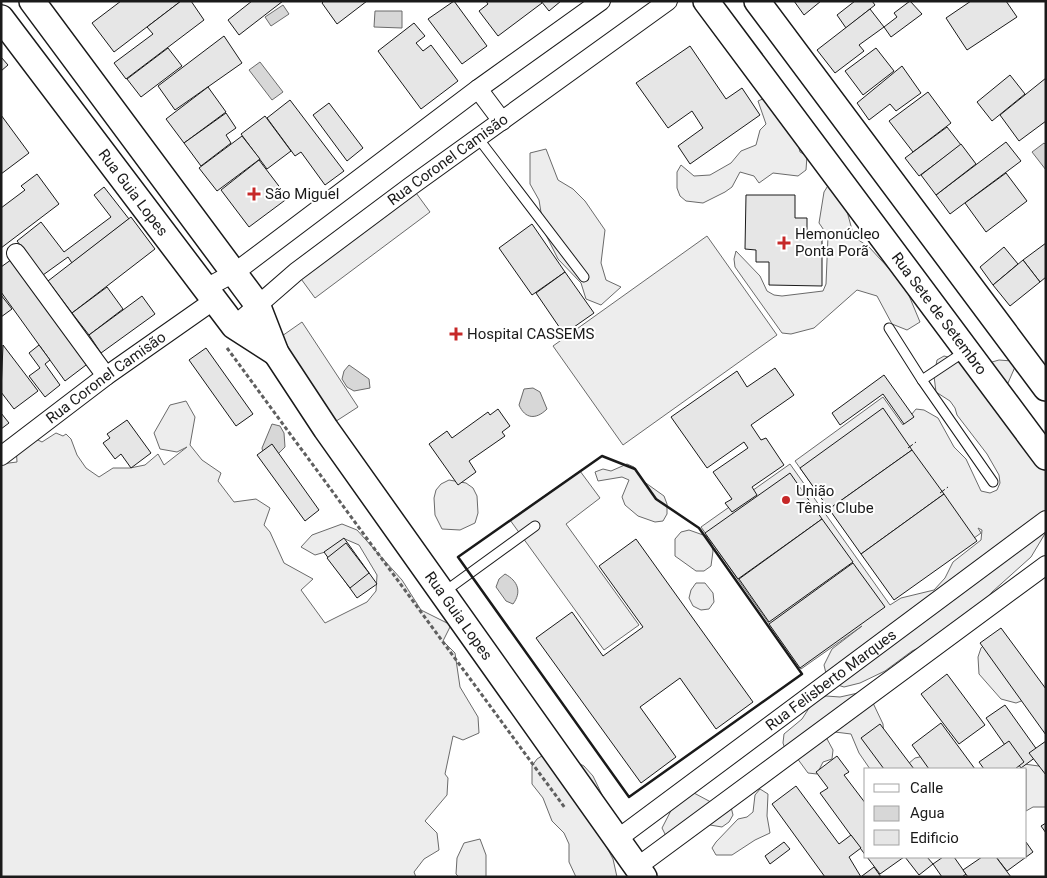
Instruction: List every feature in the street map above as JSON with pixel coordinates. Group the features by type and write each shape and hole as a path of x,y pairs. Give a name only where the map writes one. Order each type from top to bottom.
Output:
{"main road":[{"name":"Rua Guia Lopes","path":"32,1 257,304 276,353 326,429 616,840 641,872"},
{"name":"Rua Sete de Setembro","path":"706,1 1046,457"},
{"path":"757,1 1046,388"},
{"name":"Rua Guia Lopes","path":"1,18 234,326 276,353"},
{"path":"53,87 80,66"},
{"path":"970,355 1005,334"}],"street":[{"name":"Rua Coronel Camisão","path":"1,456 106,376 234,273 600,1"},
{"name":"Rua Coronel Camisão","path":"234,326 257,304 303,266 668,1"},
{"path":"478,90 502,121"},
{"path":"16,253 106,376"},
{"name":"Rua Felisberto Marques","path":"616,840 1046,520"},
{"path":"641,872 1046,564"}],"lane":[{"path":"478,138 584,277"},
{"path":"888,328 992,482"},
{"path":"922,380 970,355"},
{"path":"442,594 535,526"}],"shaded area":[{"path":"765,98 798,144 800,152 807,156 806,170 798,176 773,173 759,183 754,176 740,172 732,187 725,192 703,203 686,201 680,196 677,188 677,172 681,165 694,176 710,175 731,163 741,151 756,145 760,130 766,124 758,101"},
{"path":"546,149 558,180 573,189 585,201 605,230 601,263 606,280 621,287 601,305 586,299 581,283 558,259 544,231 539,200 530,184 530,153"},
{"path":"829,184 845,204 854,237 869,247 905,286 920,322 907,330 892,324 877,296 857,290 814,328 791,334 782,333 735,267 736,251 760,276 767,291 774,295 782,296 823,291 826,284 828,236 819,223 824,192"},
{"path":"411,186 430,212 315,298 296,272"},
{"path":"707,236 777,335 623,445 553,346"},
{"path":"302,322 358,407 327,427 272,343"},
{"path":"944,356 960,360 969,375 977,378 1046,468 1046,532 1031,557 992,592 971,620 957,630 912,651 885,671 860,683 844,687 828,682 824,665 832,649 862,626 801,669 701,527 790,464 890,605 901,598 934,590 945,578 953,562 981,540 982,530 978,528 981,533 893,597 795,461 883,397 903,425 916,409 924,410 938,418 954,447 966,459 981,491 990,493 997,490 1000,483 999,475 987,454 957,415 950,401 936,392 934,376 937,360"},
{"path":"999,360 1012,361 1015,367 1008,383 988,370 992,362"},
{"path":"186,401 195,417 190,445 202,460 221,473 218,481 234,502 256,499 270,508 264,525 270,532 284,563 313,579 301,590 325,623 367,602 376,591 377,575 359,545 345,539 332,550 315,555 301,547 312,535 342,524 357,530 402,580 421,610 451,625 443,641 455,653 460,687 478,717 479,733 463,740 453,736 445,774 448,778 447,795 425,821 437,833 439,850 424,859 414,872 416,877 1,877 1,464 17,462 16,446 28,435 42,442 56,433 63,436 66,434 71,439 77,455 86,468 99,477 113,468 130,468 145,465 158,454 164,465 187,447 177,452 160,449 154,433 170,405"},
{"path":"627,464 634,467 643,481 664,496 667,504 667,514 663,521 655,522 638,516 625,505 622,497 629,480 622,477 598,481 595,472 603,469 611,471"},
{"path":"580,471 600,498 566,524 639,625 604,650 510,520"},
{"path":"449,480 466,483 473,488 477,496 478,513 475,523 460,530 442,529 435,515 434,498 436,490 441,484"},
{"path":"689,530 706,536 711,543 713,551 711,566 704,571 696,571 675,556 675,539 681,532"},
{"path":"696,583 705,583 713,593 714,602 709,609 701,610 693,606 689,598 691,590"},
{"path":"987,642 1024,700 1016,703 1001,699 979,674 978,657 981,648"},
{"path":"858,693 873,703 883,724 884,737 908,764 915,758 924,756 939,768 869,768 859,753 851,734 831,732 826,737 833,750 832,759 823,762 817,774 808,773 797,758 786,752 783,743 784,734 802,719 813,702 826,696 840,697"},
{"path":"545,754 572,760 584,766 593,776 605,801 605,844 613,859 617,877 576,877 569,862 569,844 564,833 552,821 543,798 532,784 532,766 537,759"},
{"path":"1024,764 1046,767 1046,807 1033,807 1027,810 1027,768 1021,768"},
{"path":"760,789 768,794 767,816 770,833 732,855 716,855 712,848 716,842 738,819 747,817 753,812 755,795"},
{"path":"694,793 722,808 731,807 733,815 729,822 722,827 704,824 666,836 662,828 678,797"},
{"path":"480,839 486,855 486,877 459,877 456,874 457,858 464,843"}],"water":[{"path":"283,5 289,14 271,26 265,17"},
{"path":"375,11 402,11 402,28 374,27"},
{"path":"260,62 283,92 272,100 249,70"},
{"path":"1044,143 1046,145 1046,170 1032,152"},
{"path":"349,365 369,379 370,388 354,391 347,387 342,379 344,371"},
{"path":"533,388 540,392 547,409 539,415 531,416 524,413 519,405 524,389"},
{"path":"272,424 280,426 284,433 285,447 276,456 263,453 262,448"},
{"path":"505,574 516,583 518,591 513,604 506,601 496,587 499,579"}],"building":[{"path":"121,1 181,1 114,52 92,23"},
{"path":"181,1 191,1 204,20 126,79 114,63 153,34 147,27"},
{"path":"252,1 283,1 239,35 228,20"},
{"path":"324,1 367,1 337,24 322,3"},
{"path":"454,1 487,46 462,64 428,19"},
{"path":"486,1 541,1 542,3 498,36 479,11 488,4"},
{"path":"541,1 561,1 549,11"},
{"path":"794,1 821,1 804,15"},
{"path":"855,1 872,1 875,5 846,28 837,15"},
{"path":"910,1 922,14 891,37 884,27 897,17 894,13"},
{"path":"971,1 1006,1 1017,17 967,50 946,18"},
{"path":"870,9 884,27 859,45 864,51 835,73 817,50"},
{"path":"414,23 425,36 416,43 423,51 431,45 458,81 421,109 378,51"},
{"path":"224,36 242,63 175,110 158,86"},
{"path":"690,46 726,99 742,88 760,115 690,164 678,146 703,128 692,111 668,128 636,83"},
{"path":"168,48 182,66 141,97 127,79"},
{"path":"876,48 894,71 863,95 845,71"},
{"path":"1,57 8,65 1,71"},
{"path":"902,66 921,93 896,111 890,104 869,120 857,103"},
{"path":"1010,75 1025,94 992,121 977,102"},
{"path":"1046,78 1046,121 1019,141 1000,115"},
{"path":"208,87 226,112 184,143 166,119"},
{"path":"928,92 951,123 913,152 889,121"},
{"path":"290,100 344,171 325,185 301,152 295,156 267,118"},
{"path":"329,103 363,148 347,161 313,115"},
{"path":"226,113 236,128 226,135 231,143 201,166 184,143"},
{"path":"1,115 29,153 1,174"},
{"path":"265,116 291,151 267,169 241,134"},
{"path":"947,127 961,145 919,176 905,158"},
{"path":"242,136 260,159 217,191 199,168"},
{"path":"1006,142 1021,161 950,214 936,195"},
{"path":"961,144 976,164 936,195 921,175"},
{"name":"São Miguel","path":"259,160 288,198 249,227 221,190"},
{"path":"1006,173 1027,201 986,232 965,203"},
{"path":"37,174 59,204 1,248 1,208 25,190 21,186"},
{"path":"104,187 129,219 72,263 68,257 43,275 17,241 41,222 64,252 111,217 94,195"},
{"name":"Hemonúcleo Ponta Porã","path":"746,195 795,195 795,218 807,218 807,236 822,236 822,286 769,285 769,262 756,262 756,250 745,249"},
{"path":"131,217 155,249 72,313 48,281"},
{"path":"532,224 565,272 532,295 499,248"},
{"path":"1046,243 1046,277 1040,282 1023,260"},
{"path":"1004,247 1018,264 993,285 980,267"},
{"path":"15,257 90,362 65,381 1,292 1,267"},
{"path":"1023,260 1040,282 1010,306 993,285"},
{"path":"565,272 594,313 564,334 536,293"},
{"path":"107,287 123,309 89,335 72,313"},
{"path":"1,295 12,309 1,317"},
{"path":"142,296 155,314 101,353 89,335"},
{"path":"3,345 38,391 14,409 1,392"},
{"path":"39,345 50,360 45,364 60,385 45,397 29,376 40,368 29,353"},
{"path":"206,348 253,414 236,426 189,360"},
{"path":"775,368 794,395 751,425 761,440 766,438 784,465 752,487 757,495 732,512 725,503 732,499 713,472 748,448 744,442 707,468 671,417 737,371 747,387"},
{"path":"884,375 914,417 904,424 883,394 840,425 832,413"},
{"path":"883,408 912,450 829,509 800,468"},
{"path":"498,409 510,426 502,432 505,436 469,461 476,472 458,485 429,444 447,431 452,438 488,412 490,415"},
{"path":"1,413 9,423 1,429"},
{"path":"127,420 151,453 131,468 121,454 115,459 103,443 110,438 107,434"},
{"path":"272,444 319,510 305,521 257,455"},
{"path":"912,450 944,494 861,554 829,509"},
{"path":"790,473 822,519 738,579 705,533"},
{"path":"944,494 977,541 894,600 861,554"},
{"path":"822,519 853,562 769,622 739,579"},
{"path":"344,538 377,584 357,598 324,552"},
{"path":"636,539 753,702 716,729 680,678 640,707 676,757 641,783 536,638 572,612 603,656 643,627 599,566"},
{"path":"346,543 369,573 350,588 327,558"},
{"path":"853,563 885,607 800,668 769,624"},
{"path":"1001,628 1046,689 1046,735 980,643"},
{"path":"947,674 985,725 959,744 921,694"},
{"path":"1005,705 1040,754 1021,768 986,718"},
{"path":"941,723 974,768 928,768 912,745"},
{"path":"880,724 913,768 883,768 861,738"},
{"path":"1009,741 1024,762 1016,768 983,768 979,762"},
{"path":"1046,741 1046,775 1029,753"},
{"path":"837,756 849,772 844,775 864,801 864,853 820,793 828,788 816,772"},
{"path":"796,786 839,844 851,835 861,848 849,857 861,877 825,877 772,804"},
{"path":"1046,823 1046,833 1041,826"},
{"path":"784,842 790,849 770,864 765,856"},
{"path":"1027,843 1033,852 1027,856"},
{"path":"868,858 903,858 880,874"},
{"path":"906,858 928,858 933,864 919,875"},
{"path":"942,858 955,858 966,874 962,877 942,877 933,864"},
{"path":"981,858 997,858 1011,877 968,877 963,870"},
{"path":"997,858 1025,858 1007,871"},
{"path":"874,867 881,877 862,876"}],"fence":[{"path":"908,448 916,442"},
{"path":"940,493 948,487"}],"wall":[{"path":"602,456 635,469 656,499 699,528 802,674 629,797 458,557 602,456"}],"place":[{"name":"São Miguel","path":"254,194"},
{"name":"Hemonúcleo Ponta Porã","path":"784,243"},
{"name":"Hospital CASSEMS","path":"456,334"},
{"name":"União Tênis Clube","path":"786,500"}]}
